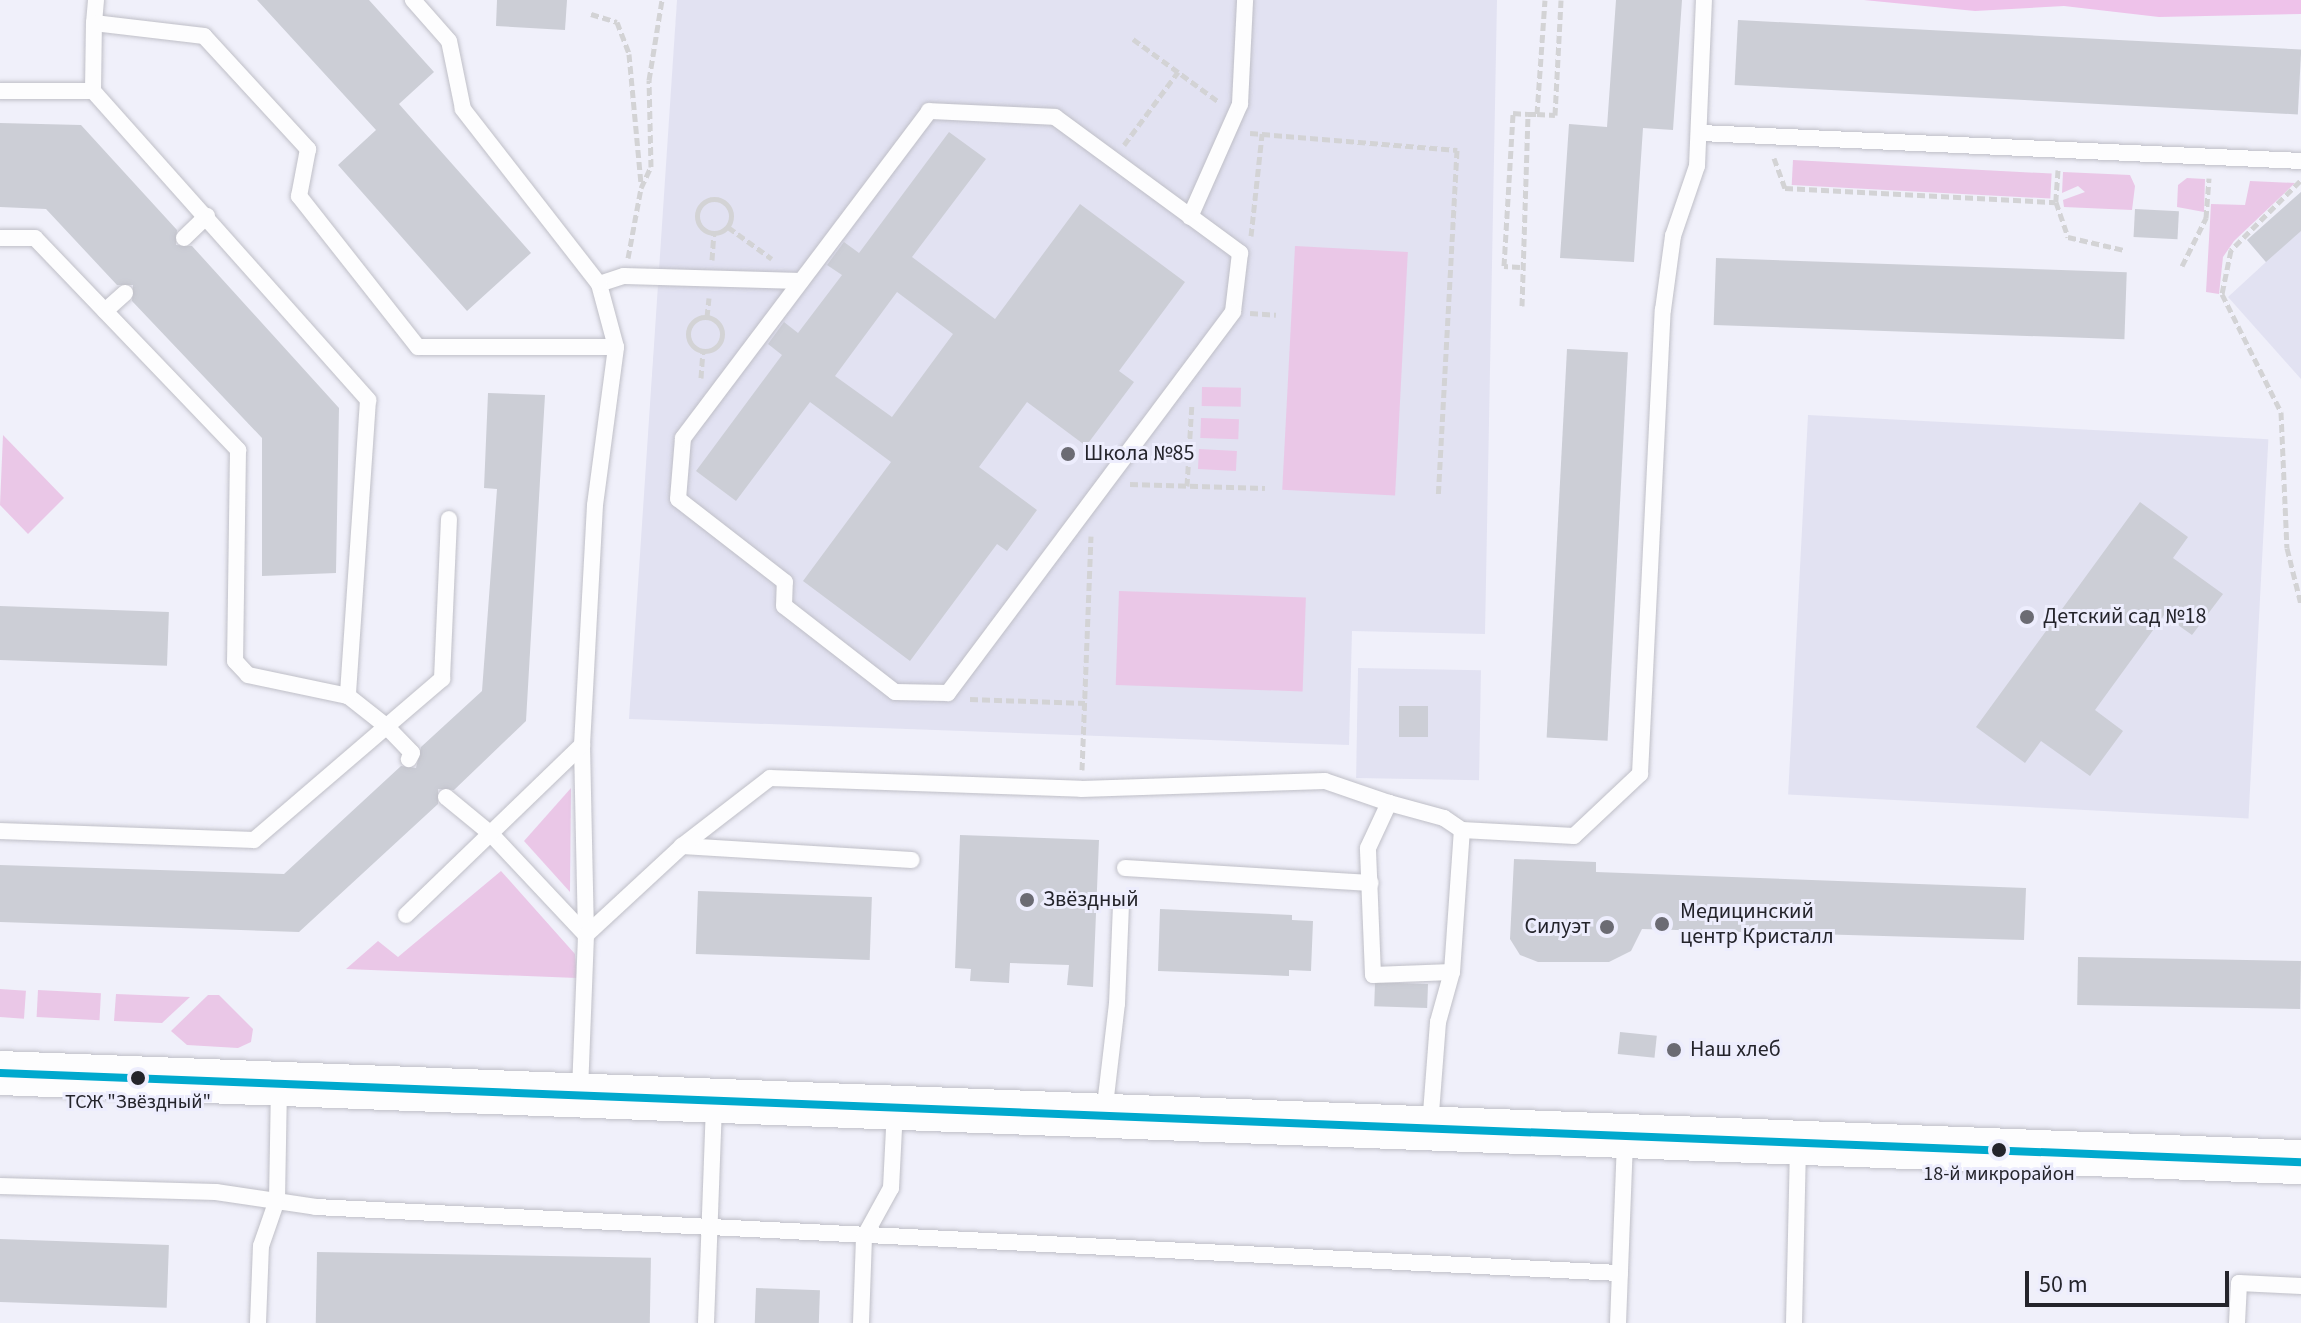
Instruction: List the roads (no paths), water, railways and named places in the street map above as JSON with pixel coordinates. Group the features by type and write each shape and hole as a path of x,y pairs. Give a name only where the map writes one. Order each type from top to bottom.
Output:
{"main road":[{"path":"0,1073 2301,1162"}],"lane":[{"path":"96,0 93,91 368,400 348,696"},
{"path":"413,0 449,41 463,109 599,284 616,347 595,505 582,745 586,935 580,1095"},
{"path":"1190,217 1236,114 1245,0"},
{"path":"586,935 682,846 770,778 1081,789 1325,781 1444,818 1462,830 1574,836 1640,774 1663,310 1673,236 1697,166 1701,133 1704,0"},
{"path":"94,23 204,36 308,149 299,196 418,347 616,347"},
{"path":"0,91 93,91"},
{"path":"929,111 1055,117 1190,217 1240,253 1233,312 948,693 895,692 784,606 785,582 678,499 683,438 929,111"},
{"path":"1701,133 2301,161"},
{"path":"184,238 207,216"},
{"path":"0,238 35,238 238,450 235,661 248,675 348,696 386,726 412,753 409,759"},
{"path":"599,284 624,276 801,281"},
{"path":"105,311 125,293"},
{"path":"0,831 254,840 442,679 449,519"},
{"path":"406,915 582,745"},
{"path":"446,797 491,834 586,935"},
{"path":"1389,803 1368,848 1373,975 1452,972"},
{"path":"1430,1129 1438,1022 1452,972 1462,830"},
{"path":"682,846 912,860"},
{"path":"1125,868 1371,883"},
{"path":"1103,1116 1117,1004 1121,906"},
{"path":"258,1323 261,1246 277,1200 279,1084"},
{"path":"706,1323 714,1101"},
{"path":"861,1323 864,1237 891,1188 895,1108"},
{"path":"1618,1323 1625,1136"},
{"path":"1794,1323 1798,1142"},
{"path":"0,1186 216,1192 316,1207 1620,1273"},
{"path":"2237,1323 2239,1283 2301,1286"}],"place":[{"name":"Школа №85","path":"1068,454"},
{"name":"Детский сад №18","path":"2027,617"},
{"name":"Звёздный","path":"1027,900"},
{"name":"Медицинский центр Кристалл","path":"1662,924"},
{"name":"Силуэт","path":"1607,927"},
{"name":"Наш хлеб","path":"1674,1050"},
{"name":"ТСЖ \"Звёздный\"","path":"138,1078"},
{"name":"18-й микрорайон","path":"1999,1150"}]}
